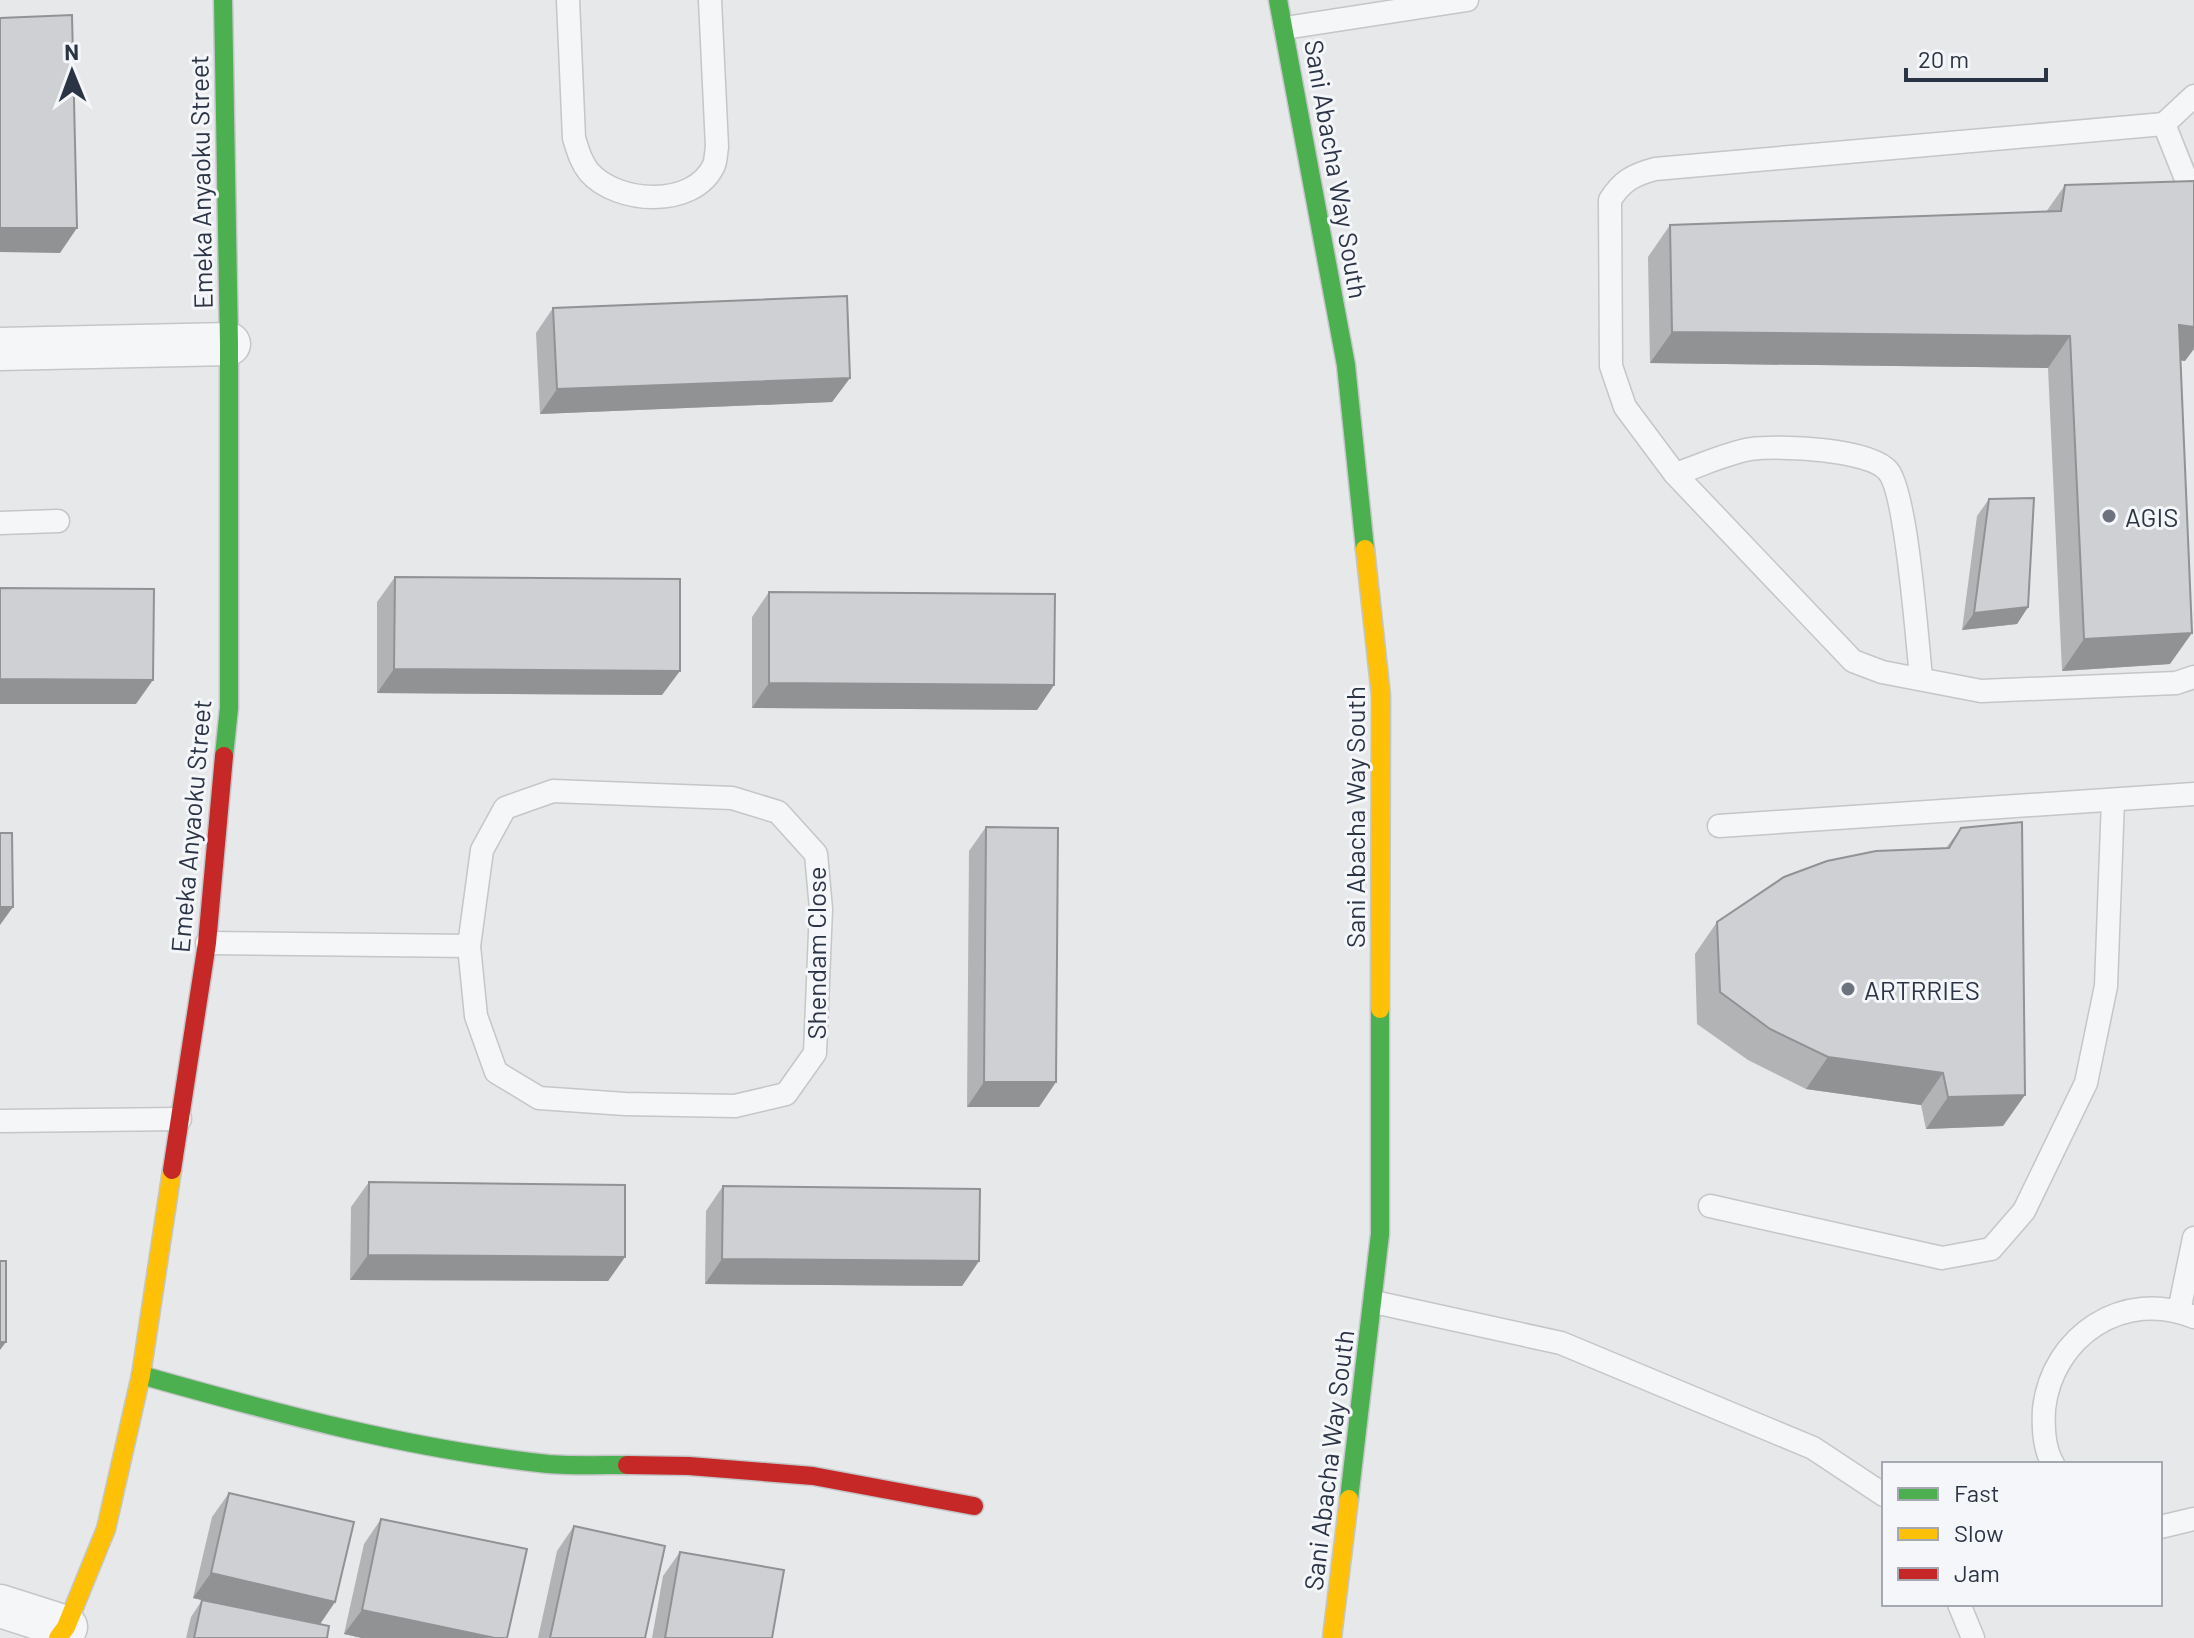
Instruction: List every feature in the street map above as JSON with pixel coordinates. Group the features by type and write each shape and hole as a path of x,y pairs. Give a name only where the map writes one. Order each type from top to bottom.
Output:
{"main road":[{"name":"Emeka Anyaoku Street","path":"62,1632 106,1529 141,1375 207,943 229,708 229,344 223,0"},
{"name":"Sani Abacha Way South","path":"1278,0 1346,365 1381,696 1380,1234 1332,1638"},
{"path":"141,1375 255,1407 423,1447 551,1464 689,1466 813,1476 974,1506"}],"street":[{"path":"0,349 229,344"},
{"path":"0,1606 62,1632"}],"lane":[{"path":"568,0 574,138 579,158 591,175 624,194 672,197 699,183 714,165 717,147 710,0"},
{"path":"1285,28 1467,0"},
{"path":"2194,96 2164,124 1655,169 1632,175 1619,186 1610,200 1611,366 1625,407 1675,474 1853,661 1882,672 1921,677 1981,691 2176,683 2194,677"},
{"path":"2164,124 2194,199"},
{"path":"1675,474 1751,449 1821,449 1865,458 1888,471 1901,506 1921,677"},
{"path":"0,523 58,521"},
{"name":"Shendam Close","path":"553,791 732,798 766,808 778,812 816,854 821,909 815,1053 786,1094 735,1106 625,1104 539,1098 496,1072 476,1016 469,946 482,850 505,808 553,791"},
{"path":"1719,826 2194,794"},
{"path":"1710,1206 1942,1258 1991,1249 2024,1211 2086,1083 2106,986 2113,800"},
{"path":"207,943 469,946"},
{"path":"0,1121 180,1119"},
{"path":"2052,1462 2043,1425 2046,1391 2060,1360 2082,1334 2111,1316 2144,1308 2186,1314 2194,1238"},
{"path":"1374,1302 1561,1343 1813,1448 1882,1494"},
{"path":"2162,1527 2194,1519"},
{"path":"1960,1606 1973,1638"}],"building":[{"path":"72,15 77,228 0,228 0,18"},
{"name":"AGIS","path":"2194,181 2194,327 2179,325 2192,633 2084,639 2070,336 1672,332 1670,225 2061,211 2065,185"},
{"path":"847,296 850,378 557,389 553,308"},
{"path":"2034,498 2028,607 1974,613 1989,499"},
{"path":"395,577 680,579 680,671 394,669"},
{"path":"0,588 154,589 153,680 0,679"},
{"path":"769,592 1055,594 1054,685 769,683"},
{"name":"ARTRRIES","path":"2022,822 2025,1095 1948,1097 1943,1073 1828,1057 1770,1029 1720,992 1717,922 1784,877 1827,861 1876,851 1949,848 1961,828"},
{"path":"986,827 1058,828 1056,1082 984,1082"},
{"path":"0,833 12,833 13,907 0,907"},
{"path":"369,1182 625,1185 625,1257 368,1255"},
{"path":"723,1186 980,1189 979,1261 722,1259"},
{"path":"0,1261 6,1261 6,1342 0,1342"},
{"path":"229,1493 354,1522 335,1602 211,1573"},
{"path":"381,1519 527,1549 507,1638 362,1610"},
{"path":"574,1526 665,1546 645,1638 550,1638"},
{"path":"680,1552 784,1570 772,1638 665,1638"},
{"path":"202,1600 329,1626 327,1638 194,1638"}],"traffic: fast":[{"path":"223,0 229,344 229,708 224,756"},
{"path":"1278,0 1346,365 1365,549"},
{"path":"1349,1499 1380,1234 1380,1009"},
{"path":"141,1375 292,1416 445,1449 548,1464 627,1465"}],"traffic: slow":[{"path":"1365,549 1381,696 1380,1009"},
{"path":"58,1638 66,1627 106,1529 141,1375 172,1170"},
{"path":"1332,1638 1349,1499"}],"traffic: jam":[{"path":"172,1170 207,943 224,756"},
{"path":"627,1465 689,1466 813,1476 974,1506"}],"place":[{"name":"AGIS","path":"2109,516"},
{"name":"ARTRRIES","path":"1848,989"}]}
